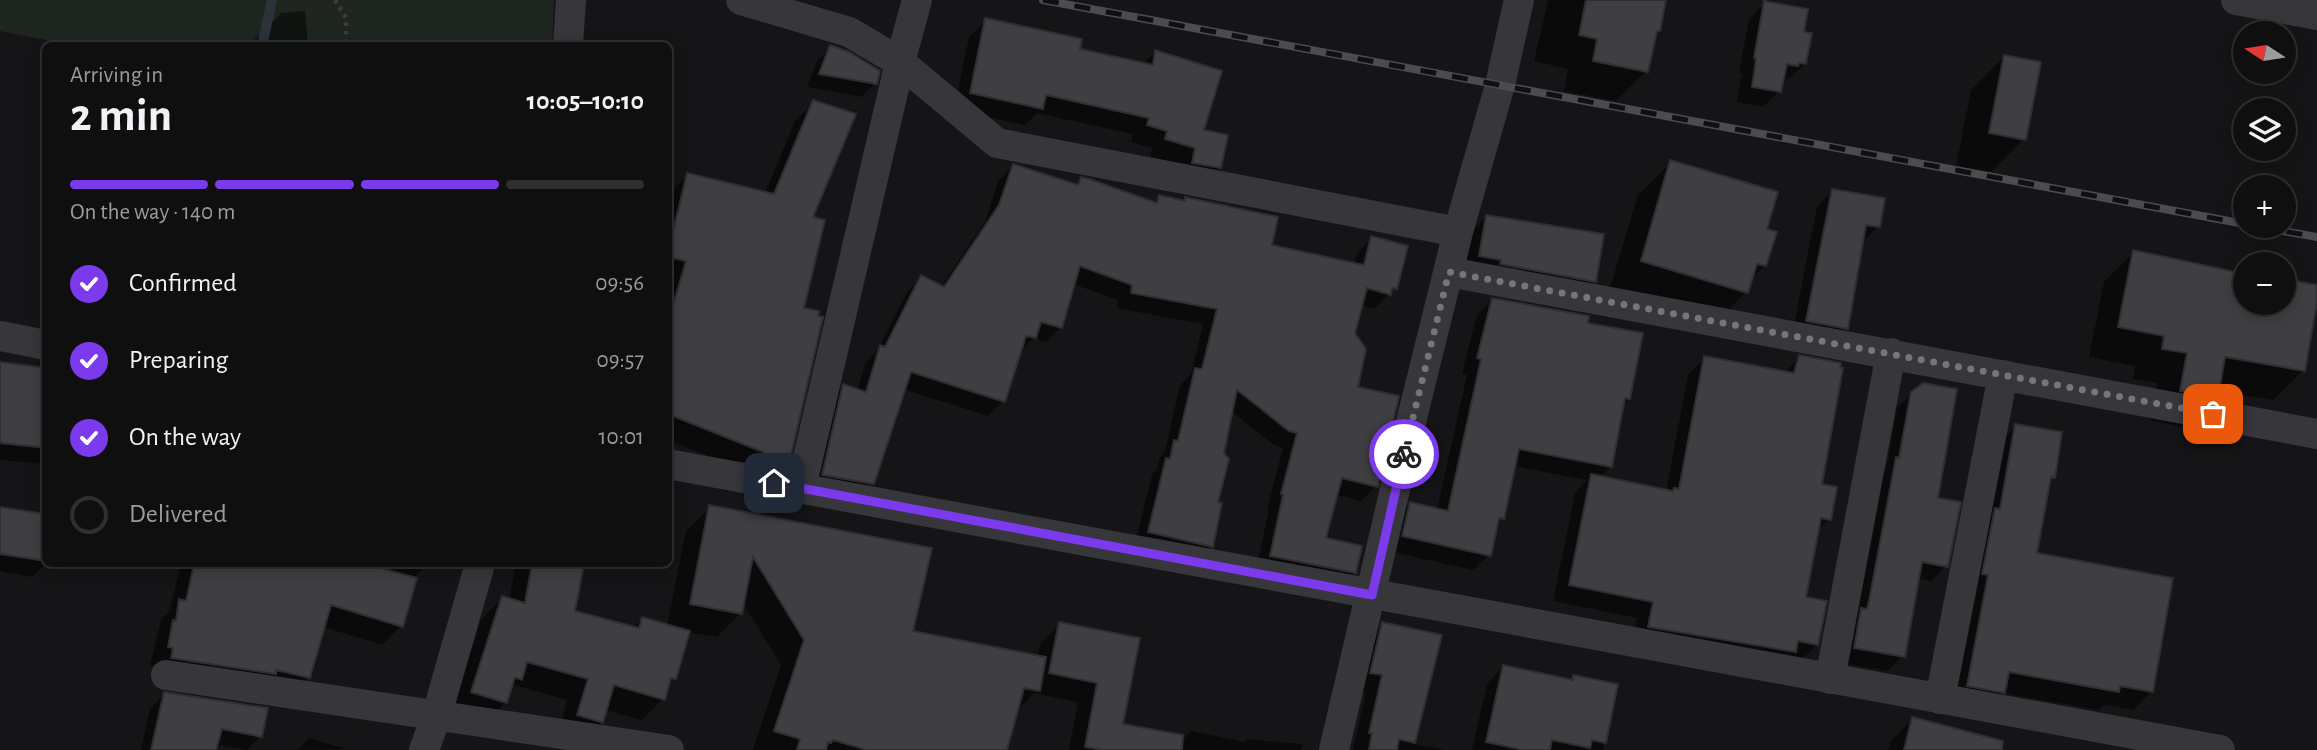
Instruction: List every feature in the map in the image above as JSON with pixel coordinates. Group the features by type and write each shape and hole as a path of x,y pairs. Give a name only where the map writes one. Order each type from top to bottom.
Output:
{"street":[{"path":"568,42 571,0"},
{"path":"741,0 849,32 900,62 997,143 1458,232"},
{"path":"801,488 900,62 917,0"},
{"path":"1334,750 1407,438 1458,232 1500,85 1519,0"},
{"path":"2236,0 2317,15"},
{"path":"1449,272 2317,434"},
{"path":"0,336 42,344"},
{"path":"1830,679 1891,353"},
{"path":"1940,699 2003,375"},
{"path":"672,465 2220,750"},
{"path":"424,750 479,567"},
{"path":"166,675 669,750"}],"path":[{"path":"335,0 346,18 346,42"}],"shaded area":[{"path":"0,0 554,0 552,42 56,42 0,31"}],"building":[{"path":"1586,0 1666,0 1648,72 1593,61 1597,39 1579,35"},
{"path":"1764,1 1808,9 1804,32 1812,33 1806,64 1787,64 1781,92 1752,87"},
{"path":"985,18 1082,39 1080,49 1153,65 1155,50 1222,71 1204,130 1228,135 1221,168 1192,163 1195,148 1165,139 1167,131 1147,125 1149,118 1046,95 1043,109 970,93"},
{"path":"830,45 849,52 880,71 877,84 819,74"},
{"path":"2004,55 2041,62 2026,140 1989,133"},
{"path":"813,100 856,114 813,217 825,220 804,308 819,311 818,316 823,317 788,468 761,460 763,452 672,416 672,308 686,261 672,258 672,235 687,173 774,194"},
{"path":"1670,160 1778,192 1767,229 1777,232 1766,266 1757,264 1748,293 1641,261"},
{"path":"1013,164 1078,185 1081,177 1089,179 1157,203 1159,195 1185,201 1185,197 1278,217 1272,245 1364,265 1371,236 1408,246 1397,289 1392,288 1391,295 1367,288 1355,333 1366,349 1358,387 1399,396 1378,487 1342,478 1326,538 1362,546 1356,573 1270,556 1283,495 1281,494 1297,433 1289,431 1237,390 1224,453 1229,459 1218,502 1222,503 1213,547 1148,532 1166,458 1170,459 1174,440 1178,441 1195,368 1202,369 1217,309 1131,293 1132,285 1080,266 1062,328 1041,322 1036,338 1026,336 1005,402 911,372 874,484 822,475 843,384 866,392 880,345 885,347 921,275 944,287 999,205"},
{"path":"1832,189 1885,198 1880,227 1866,225 1848,329 1806,321"},
{"path":"1486,215 1604,234 1596,282 1500,264 1501,260 1479,256"},
{"path":"2133,250 2233,271 2233,315 2296,315 2296,281 2317,285 2317,302 2305,371 2225,357 2218,398 2180,391 2187,353 2162,349 2164,336 2118,327"},
{"path":"1492,298 1589,316 1588,323 1643,333 1630,399 1625,398 1612,467 1519,449 1504,519 1499,518 1491,556 1402,536 1410,502 1448,511 1481,359 1477,358"},
{"path":"1799,355 1841,363 1840,368 1843,368 1822,484 1837,487 1831,520 1821,518 1806,597 1827,601 1818,645 1798,641 1796,652 1648,627 1653,602 1569,585 1591,474 1673,491 1674,488 1679,489 1704,356 1794,373"},
{"path":"0,362 42,367 42,448 0,443"},
{"path":"1923,383 1957,389 1938,498 1961,502 1948,567 1922,562 1905,657 1854,648 1861,608 1867,609 1870,596 1911,392"},
{"path":"2015,424 2062,432 2055,478 2051,477 2037,553 2173,578 2153,692 2120,686 2119,692 2009,672 2005,693 1967,686 1988,575 1982,574 1995,508 2000,509"},
{"path":"709,505 932,548 913,631 1046,657 1040,691 1024,688 1007,750 867,750 833,740 828,742 826,750 797,750 800,739 774,731 804,640 753,557 742,614 690,604"},
{"path":"0,507 42,513 42,560 0,554"},
{"path":"193,567 377,567 417,578 403,627 331,605 310,678 276,670 276,674 171,658 173,648 168,647 173,620 176,621 179,599 186,601"},
{"path":"531,567 583,567 575,611 639,628 642,617 690,631 676,679 671,678 665,700 614,685 603,723 577,715 588,679 527,662 522,680 515,677 507,703 471,692 502,596 525,603"},
{"path":"1059,622 1140,638 1123,724 1183,735 1182,750 1103,750 1085,747 1097,683 1049,673"},
{"path":"1382,622 1442,635 1415,743 1399,739 1397,750 1369,750 1372,733 1369,733 1382,675 1370,673"},
{"path":"1503,665 1573,680 1573,675 1618,684 1606,743 1592,740 1590,748 1552,740 1550,750 1524,750 1486,742"},
{"path":"164,692 268,708 262,737 222,729 216,750 151,750"},
{"path":"1912,717 2003,741 2002,750 1904,750"}],"waterway":[{"path":"263,42 272,0"}],"railway":[{"path":"1043,0 2233,222"},
{"path":"2296,233 2317,237"}],"way so far":[{"path":"1404,454 1449,272 2213,414"}],"route":[{"path":"774,483 1372,595 1404,454"}]}
